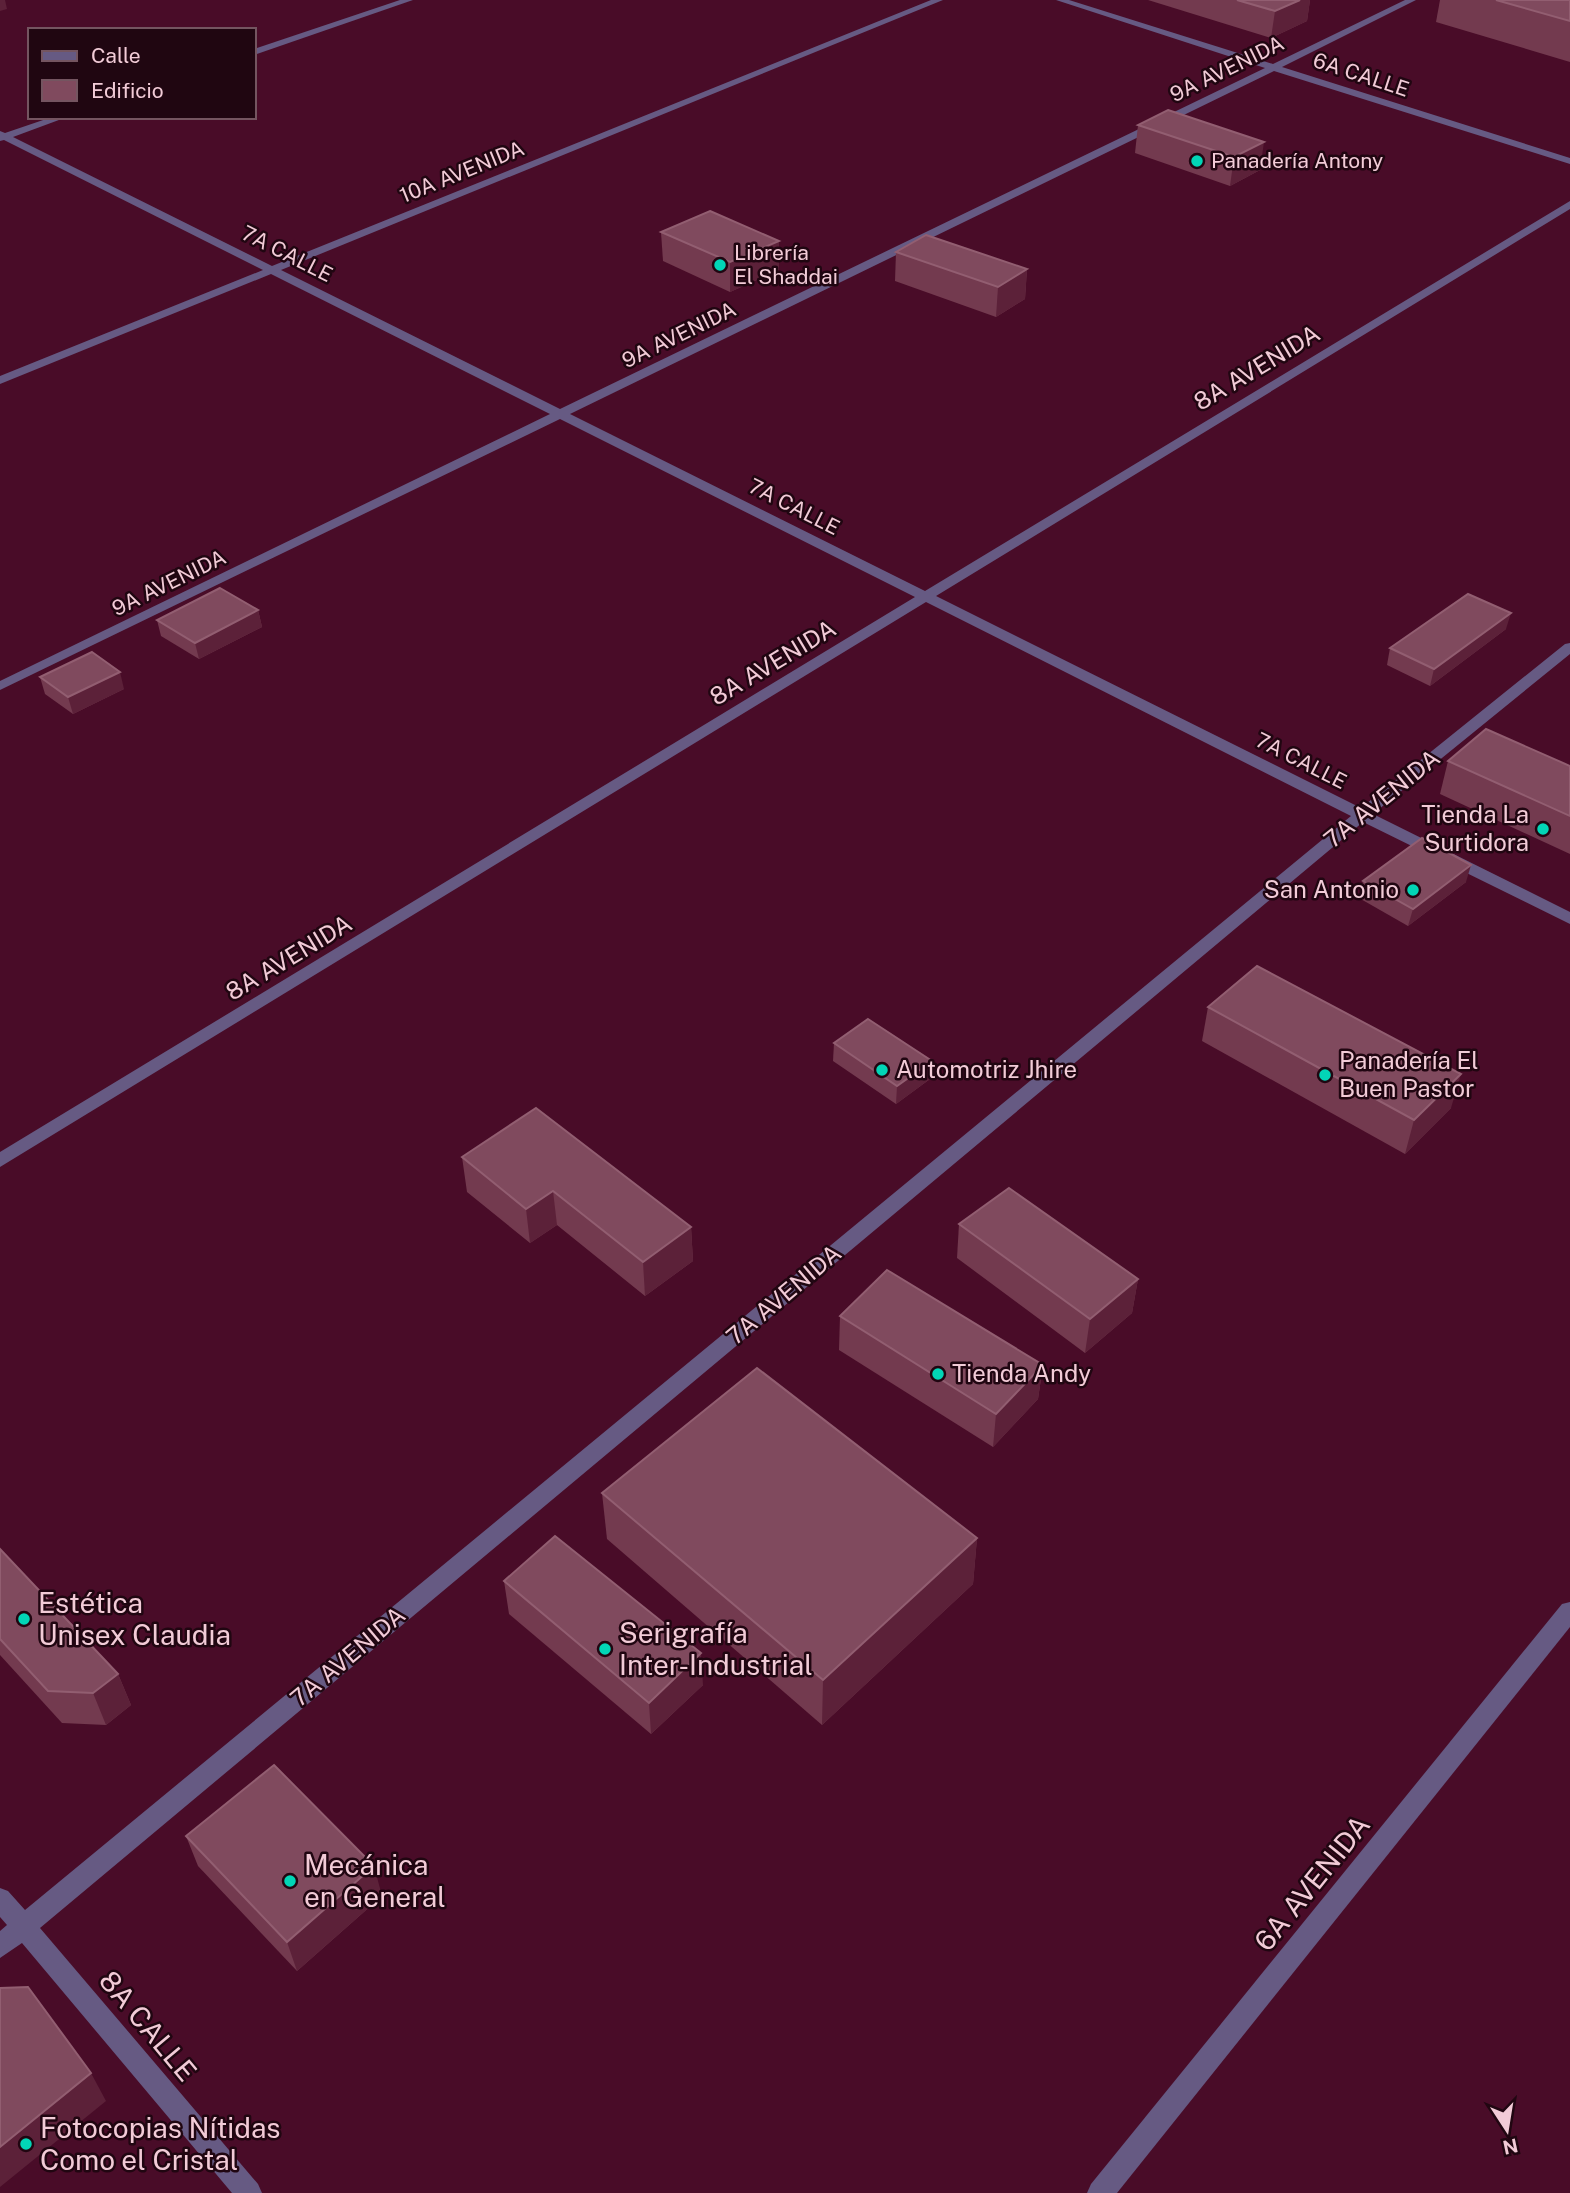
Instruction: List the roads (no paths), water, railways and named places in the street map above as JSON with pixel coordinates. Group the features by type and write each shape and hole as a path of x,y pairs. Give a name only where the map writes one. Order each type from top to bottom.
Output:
{"street":[{"path":"256,51 408,0"},
{"name":"10A AVENIDA","path":"0,380 939,0"},
{"name":"6A CALLE","path":"1060,0 1570,161"},
{"name":"9A AVENIDA","path":"0,686 1412,0"},
{"path":"2,136 56,119"},
{"name":"7A CALLE","path":"2,136 1570,919"},
{"name":"8A AVENIDA","path":"0,1160 1570,204"},
{"name":"7A AVENIDA","path":"0,1946 1362,815 1570,647"},
{"name":"6A AVENIDA","path":"1100,2193 1570,1611"},
{"name":"8A CALLE","path":"0,1899 249,2193"}],"place":[{"name":"Panadería Antony","path":"1197,161"},
{"name":"Librería El Shaddai","path":"720,265"},
{"name":"Tienda La Surtidora","path":"1543,829"},
{"name":"San Antonio","path":"1413,890"},
{"name":"Automotriz Jhire","path":"882,1070"},
{"name":"Panadería El Buen Pastor","path":"1325,1075"},
{"name":"Tienda Andy","path":"938,1374"},
{"name":"Estética Unisex Claudia","path":"24,1619"},
{"name":"Serigrafía Inter-Industrial","path":"605,1649"},
{"name":"Mecánica en General","path":"290,1881"},
{"name":"Fotocopias Nítidas Como el Cristal","path":"26,2144"}]}
